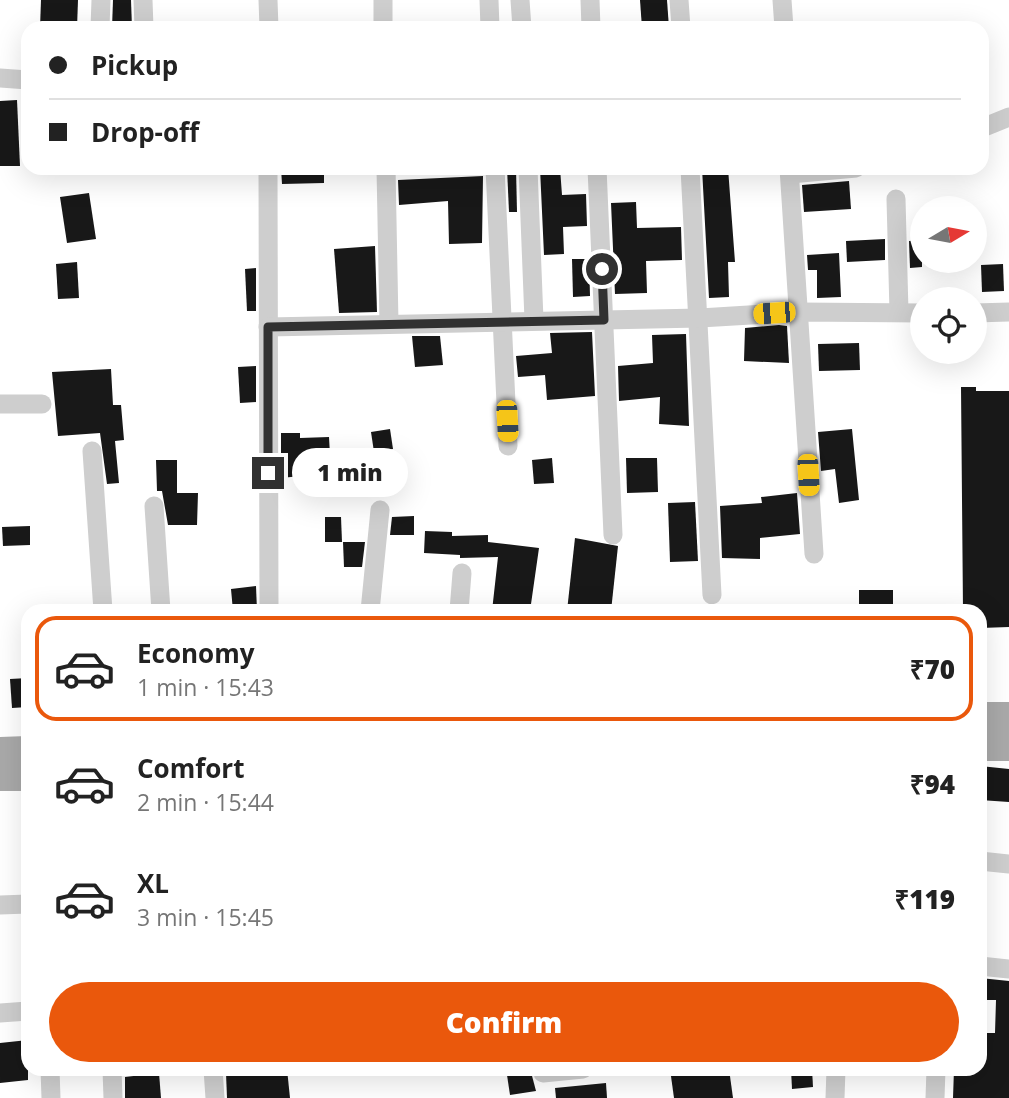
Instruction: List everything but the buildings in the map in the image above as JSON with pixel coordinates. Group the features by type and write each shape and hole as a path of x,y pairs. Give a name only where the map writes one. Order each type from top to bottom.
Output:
{"main road":[{"path":"987,717 1009,717"},
{"path":"987,746 1009,747"},
{"path":"0,752 21,751"},
{"path":"0,776 21,776"}],"street":[{"path":"100,21 102,0"},
{"path":"143,0 144,21"},
{"path":"268,0 269,21"},
{"path":"383,0 383,21"},
{"path":"489,0 490,21"},
{"path":"520,0 522,21"},
{"path":"590,0 591,21"},
{"path":"679,0 680,21"},
{"path":"782,0 784,21"},
{"path":"0,78 21,80"},
{"path":"989,125 1009,117"},
{"path":"268,175 269,604"},
{"path":"386,175 389,324"},
{"path":"495,175 508,446"},
{"path":"528,175 534,320"},
{"path":"597,175 613,535"},
{"path":"690,175 700,318 712,595"},
{"path":"790,175 814,554"},
{"path":"897,199 899,312"},
{"path":"268,327 700,318 799,312 910,312"},
{"path":"987,313 1009,312"},
{"path":"0,404 42,404"},
{"path":"92,451 103,604"},
{"path":"153,506 160,604"},
{"path":"371,604 380,510"},
{"path":"460,604 462,573"},
{"path":"987,862 1009,864"},
{"path":"0,905 21,904"},
{"path":"987,967 1009,969"},
{"path":"0,1013 21,1012"},
{"path":"50,1076 51,1098"},
{"path":"112,1076 113,1098"},
{"path":"213,1076 215,1098"},
{"path":"835,1098 836,1076"},
{"path":"935,1098 936,1076"}],"route":[{"path":"268,473 268,327 604,320 602,269"}]}
